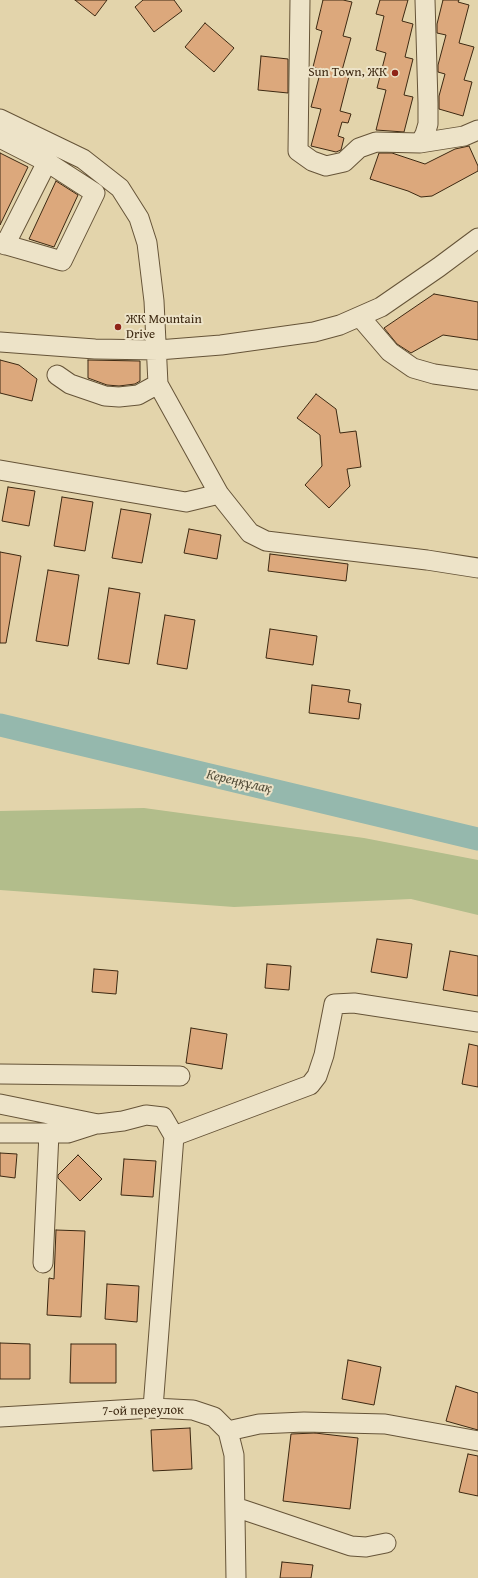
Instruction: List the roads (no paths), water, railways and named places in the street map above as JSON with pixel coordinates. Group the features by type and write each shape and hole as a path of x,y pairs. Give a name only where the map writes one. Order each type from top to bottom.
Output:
{"street":[{"path":"300,0 298,151 312,160 326,166 344,162 359,148 376,142 420,143 464,136 478,130"},
{"path":"420,143 428,124 425,0"},
{"path":"0,119 82,159 120,188 139,218 147,243 158,350 158,384 218,494 250,533 266,541 427,560 478,568"},
{"path":"0,138 47,162 95,193 62,261 3,244 47,162"},
{"path":"0,342 68,348 158,350 285,337 340,325 381,307 478,238"},
{"path":"360,317 390,352 413,368 434,374 478,380"},
{"path":"57,375 70,384 112,396 138,395 158,384"},
{"path":"0,470 186,502 218,494"},
{"path":"174,1136 310,1085 317,1076 324,1055 334,1004 354,1003 478,1022"},
{"path":"0,1074 180,1076"},
{"path":"0,1104 98,1124"},
{"path":"0,1133 68,1133 98,1124 123,1121 146,1115 163,1117 174,1136 154,1408"},
{"path":"43,1263 49,1133"},
{"name":"7-ой переулок","path":"0,1417 154,1408 193,1410 214,1417 228,1430"},
{"path":"236,1578 234,1455 228,1430 259,1424 304,1422 378,1424 478,1441"},
{"path":"235,1507 351,1546 366,1547 386,1543"}],"waterway":[{"name":"Кереңқұлақ","path":"0,725 478,839"}],"place":[{"name":"Sun Town, ЖК","path":"395,73"},
{"name":"ЖК Mountain Drive","path":"118,327"}]}
